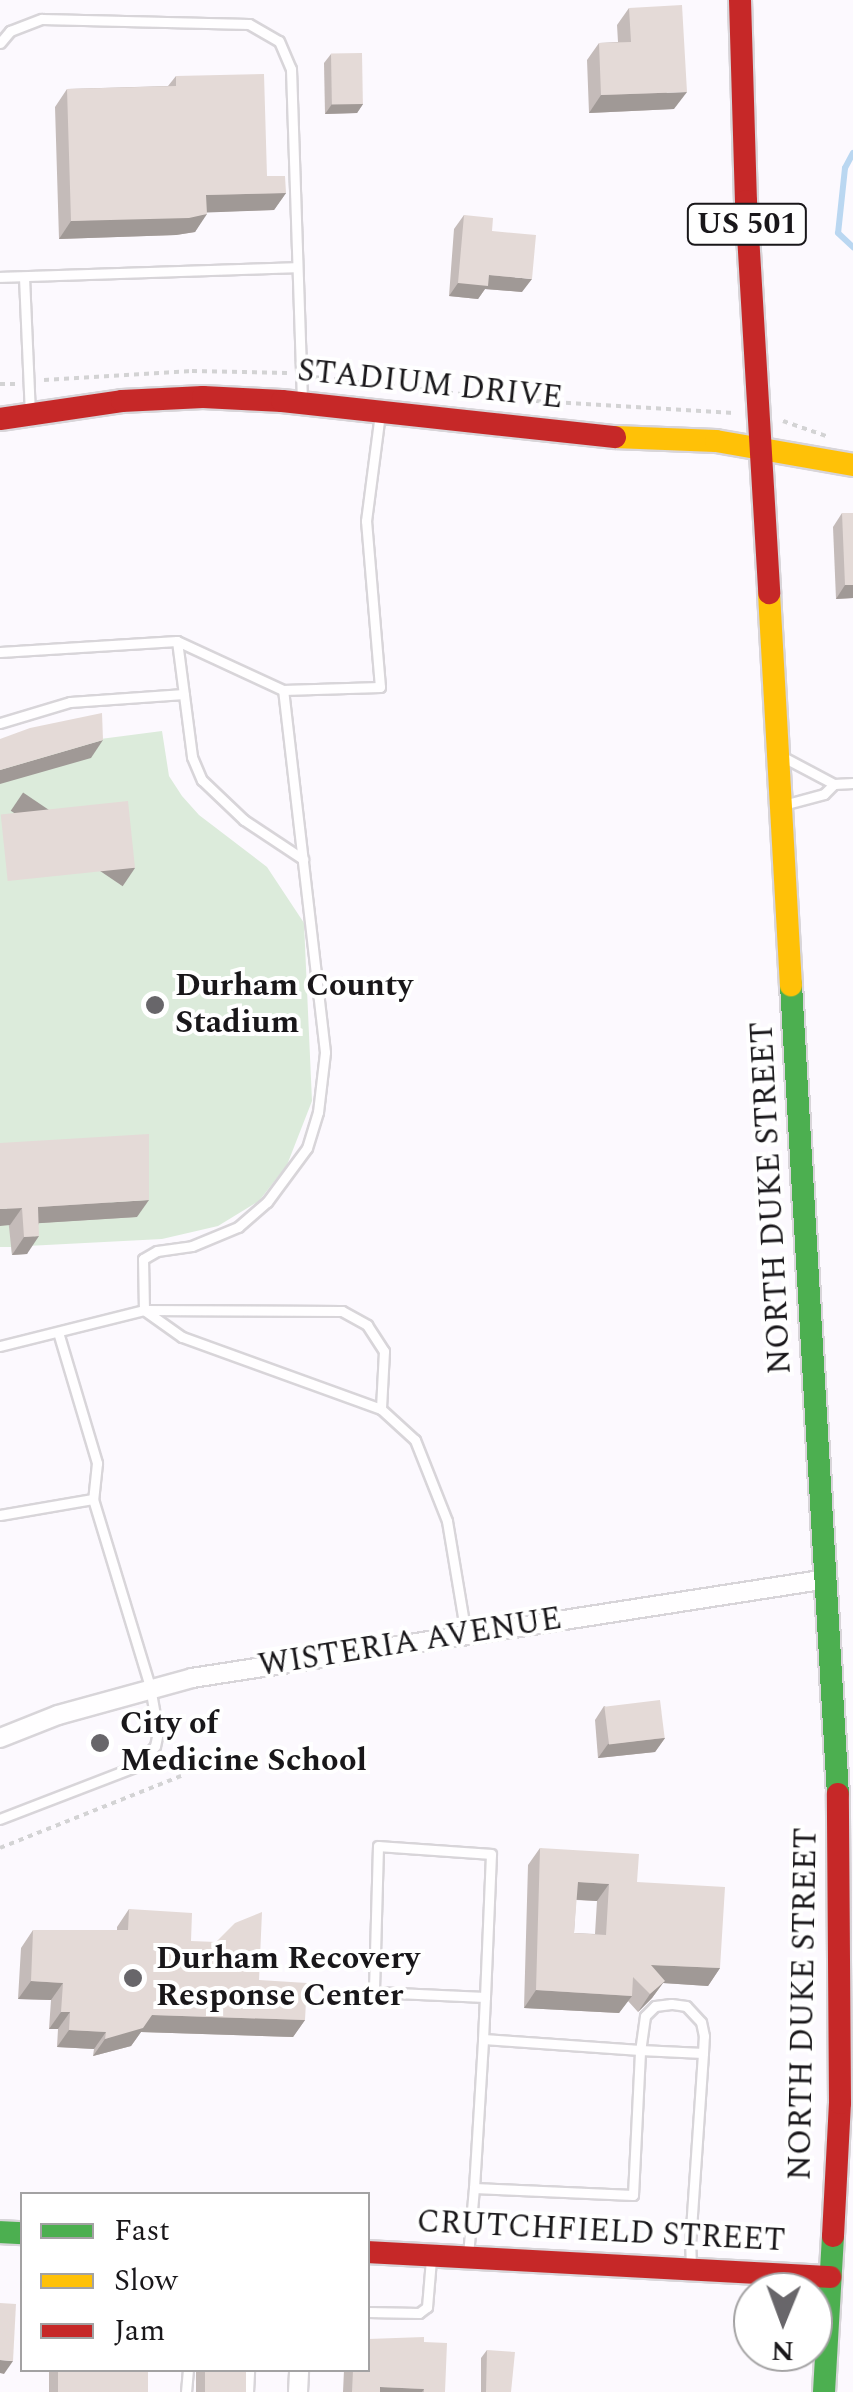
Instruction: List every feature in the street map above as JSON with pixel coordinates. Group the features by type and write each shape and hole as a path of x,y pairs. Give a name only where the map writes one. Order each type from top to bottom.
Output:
{"main road":[{"name":"NORTH DUKE STREET","path":"740,0 760,447 826,1579 844,1733 842,1954 830,2272"},
{"name":"STADIUM DRIVE","path":"0,420 30,412 203,397 302,402 591,436 760,447 853,465"},
{"name":"CRUTCHFIELD STREET","path":"370,2252 733,2272"}],"street":[{"name":"WISTERIA AVENUE","path":"0,1738 58,1714 150,1688 256,1666 826,1579"}],"lane":[{"path":"0,43 10,31 42,19 250,24 279,41 290,69 302,402"},
{"path":"0,278 296,267"},
{"path":"24,277 30,412"},
{"path":"0,652 178,642 283,690 380,687 366,521 380,410"},
{"path":"178,642 192,758 202,780 244,820 302,859"},
{"path":"144,1310 143,1258 192,1246 238,1226 267,1202 307,1148 318,1112 324,1052 283,690"},
{"path":"0,722 70,702 184,694"},
{"path":"779,755 834,784 853,783"},
{"path":"782,805 824,794 834,784"},
{"path":"144,1310 182,1337 381,1409 415,1440 447,1520 466,1634"},
{"path":"0,1346 144,1310 342,1311 367,1324 384,1351 381,1409"},
{"path":"0,1819 138,1766 156,1746 158,1732 150,1688 93,1499 97,1463 58,1332"},
{"path":"0,1515 93,1499"},
{"path":"468,2258 483,2039 492,1854 378,1846 374,1992 485,1997"},
{"path":"474,2188 633,2195 640,2050 646,2016 655,2006 670,2004 695,2011 701,2022 703,2053 691,2270"},
{"path":"483,2039 703,2053"},
{"path":"370,2312 419,2313 427,2307 431,2256"}],"path":[{"path":"26,383 97,374 286,373"},
{"path":"310,376 394,386"},
{"path":"418,389 512,400"},
{"path":"536,401 711,415 724,412"},
{"path":"792,422 801,431 834,438"},
{"path":"0,1848 182,1776"}],"green space":[{"name":"Durham County Stadium","path":"162,731 169,776 182,796 199,815 267,867 304,923 312,1101 287,1165 259,1201 218,1226 162,1239 27,1246 12,1255 11,1247 0,1247 0,752"}],"building":[{"path":"682,5 687,92 601,95 599,43 631,42 629,8"},
{"path":"362,53 363,104 332,105 331,54"},
{"path":"264,74 267,176 285,176 286,193 206,195 207,214 189,218 71,221 67,89 176,86 176,76"},
{"path":"464,215 493,218 492,231 536,235 532,279 489,275 488,286 458,283"},
{"path":"842,513 853,513 853,585 845,585"},
{"path":"102,713 103,740 0,770 0,739 30,728"},
{"path":"128,801 135,868 8,881 1,814"},
{"path":"149,1134 149,1200 38,1207 39,1236 24,1237 22,1208 0,1209 0,1143"},
{"path":"660,1700 665,1738 609,1745 604,1707"},
{"path":"540,1848 639,1854 637,1882 725,1887 720,1968 651,1965 665,1981 650,1994 633,1977 632,1996 536,1990","holes":["578,1882 609,1884 606,1935 574,1933"]},
{"name":"Durham Recovery Response Center","path":"129,1909 192,1913 191,1941 216,1942 235,1923 262,1912 259,1980 307,1983 305,2020 152,2015 143,2028 105,2039 106,2032 69,2030 70,2012 61,2012 63,1983 31,1981 33,1930 128,1930"},
{"path":"0,2303 16,2304 13,2361 0,2360"},
{"path":"424,2337 424,2342 447,2343 445,2392 380,2387 380,2392 352,2392 353,2372 370,2372 370,2339"},
{"path":"487,2350 515,2352 511,2392 486,2392"},
{"path":"58,2372 148,2372 148,2392 58,2392"},
{"path":"205,2372 246,2372 246,2392 205,2392"}],"waterway":[{"path":"853,153 845,168 838,233 853,247"}],"traffic: fast":[{"path":"791,985 838,1794"},
{"path":"0,2232 20,2233"},
{"path":"824,2392 833,2236"}],"traffic: slow":[{"path":"615,437 716,441 853,465"},
{"path":"769,593 791,985"}],"traffic: jam":[{"path":"740,0 746,201 769,593"},
{"path":"0,419 122,401 203,397 282,401 615,437"},
{"path":"833,2236 840,2103 838,1794"},
{"path":"370,2252 738,2272"}],"place":[{"name":"Durham County Stadium","path":"155,1005"},
{"name":"City of Medicine School","path":"100,1743"},
{"name":"Durham Recovery Response Center","path":"133,1978"}]}
